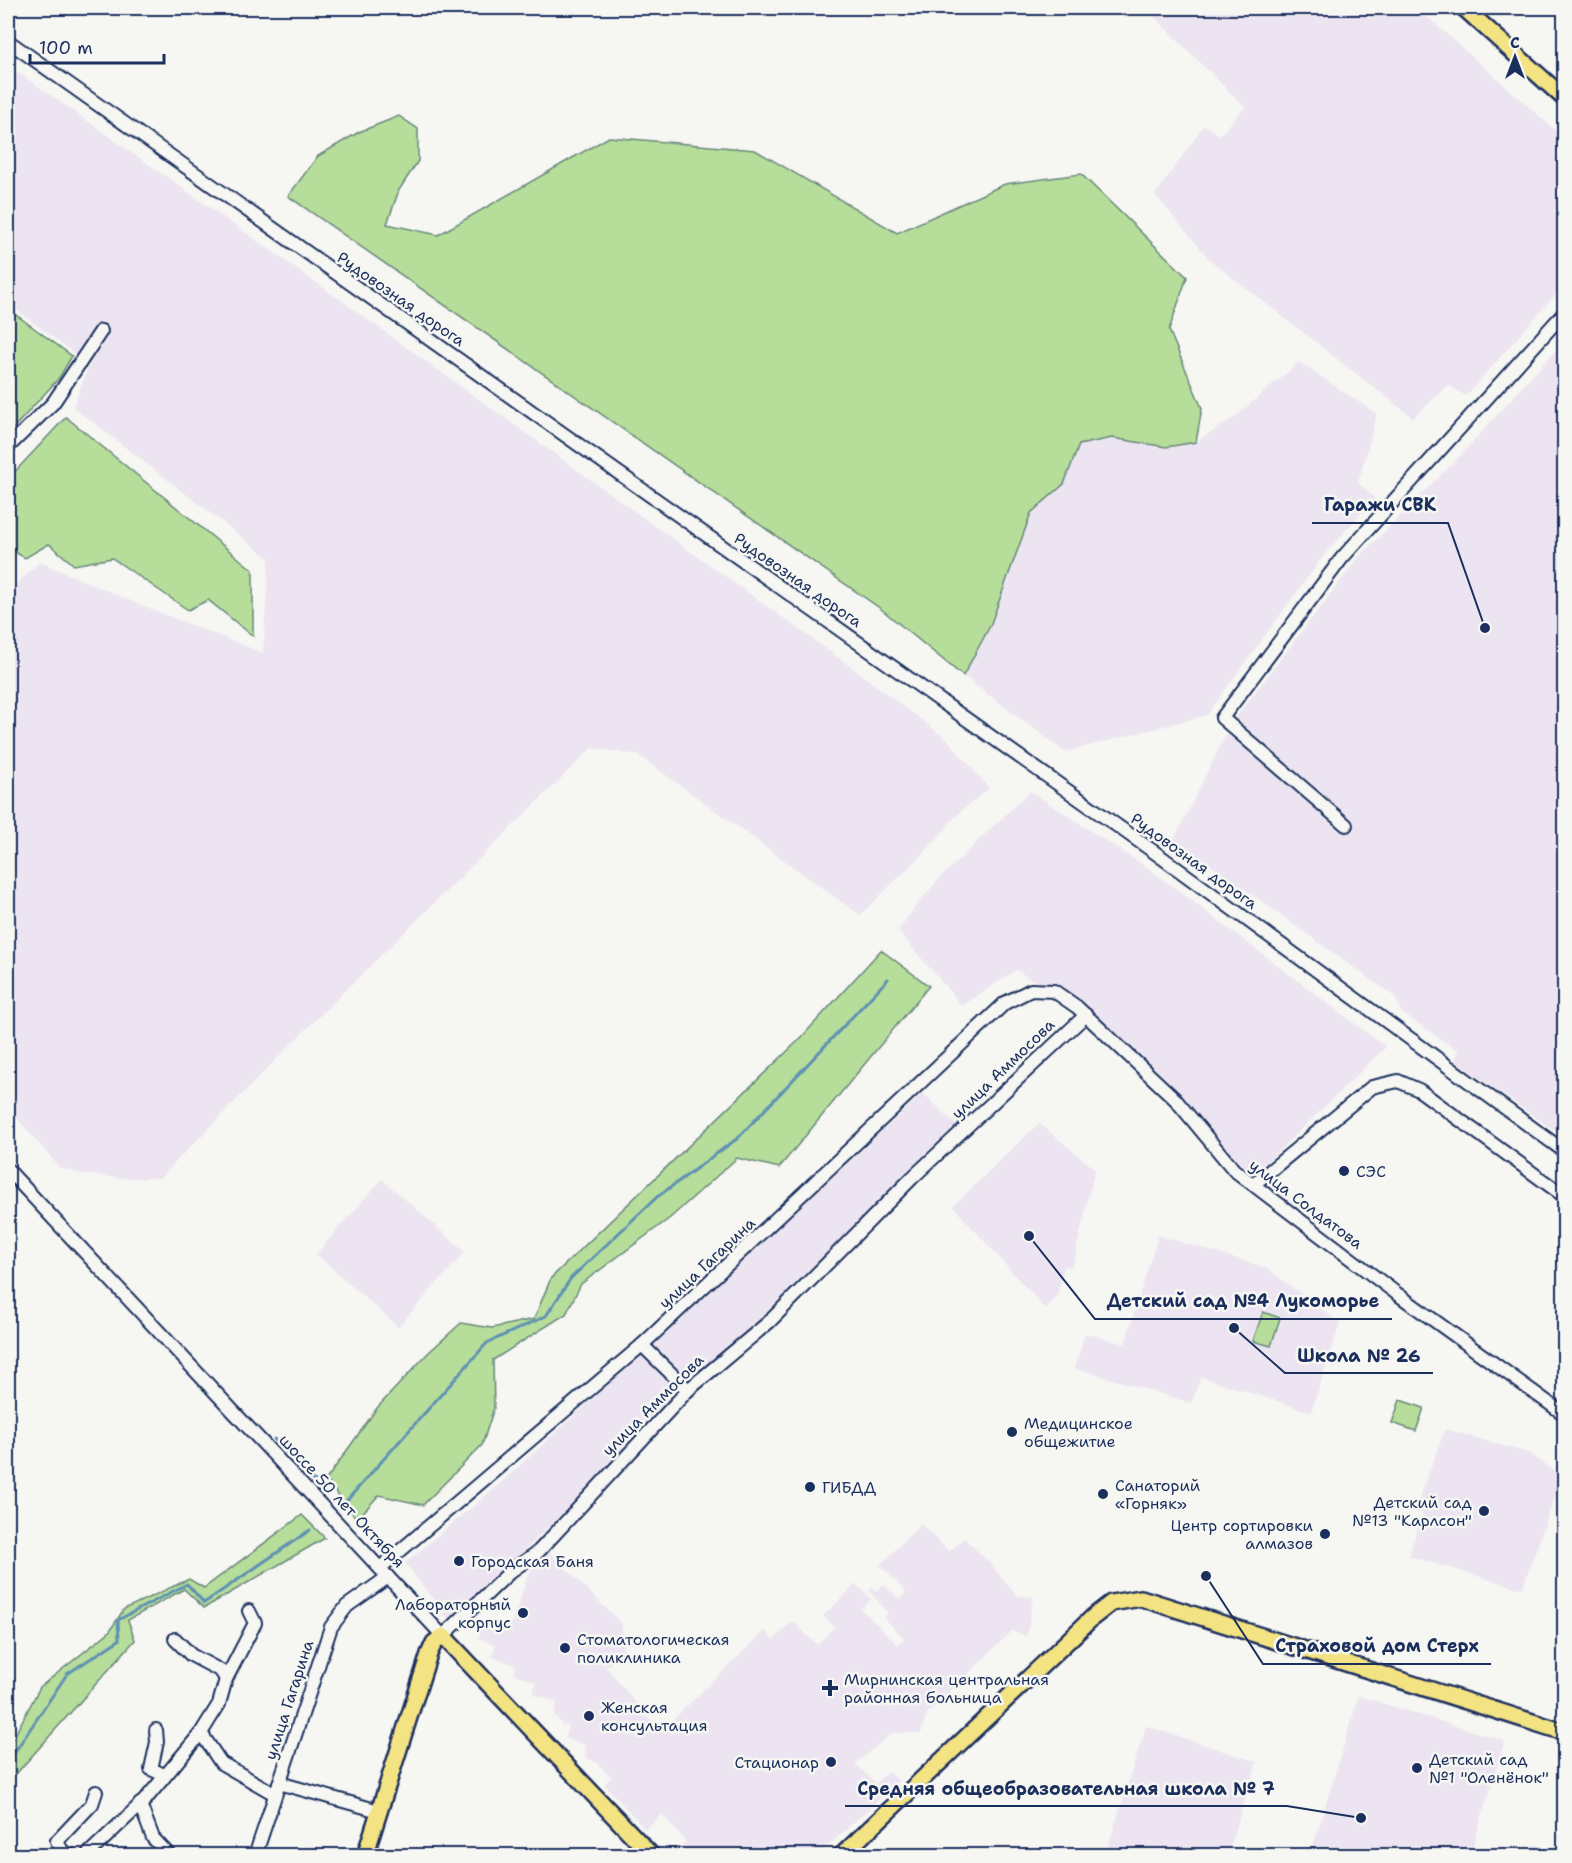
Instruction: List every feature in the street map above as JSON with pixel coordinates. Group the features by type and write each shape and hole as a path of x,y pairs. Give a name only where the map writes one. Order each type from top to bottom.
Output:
{"main road":[{"path":"1464,8 1564,98"},
{"path":"841,1856 1093,1617 1111,1603 1141,1598 1564,1732"},
{"name":"улица Аммосова","path":"365,1856 429,1654 434,1643 443,1636"},
{"name":"шоссе 50 лет Октября","path":"443,1636 652,1856"}],"street":[{"name":"Рудовозная дорога","path":"8,41 1157,854 1564,1151"},
{"path":"1346,825 1222,718 1342,558 1564,313"},
{"path":"8,447 53,403 101,331"},
{"name":"улица Гагарина","path":"255,1856 331,1627 347,1606 642,1345 1005,1003 1030,990 1054,992"},
{"name":"улица Солдатова","path":"1054,992 1086,1015 1175,1099 1234,1170 1396,1293 1564,1414"},
{"name":"улица Аммосова","path":"443,1636 511,1571 538,1552 688,1390 769,1322 918,1172 1086,1015"},
{"path":"1254,1184 1372,1087 1398,1081 1419,1090 1564,1197"},
{"name":"шоссе 50 лет Октября","path":"8,1170 443,1636"},
{"path":"642,1345 688,1390"},
{"path":"86,1856 140,1804 201,1733 219,1704 226,1679 255,1623 249,1611"},
{"path":"175,1639 191,1656 221,1671 226,1679"},
{"path":"156,1730 157,1742 151,1769 164,1775"},
{"path":"201,1733 221,1762 276,1788 379,1811"},
{"path":"72,1856 62,1851 57,1841 92,1804 96,1791"},
{"path":"140,1804 153,1838 170,1856"}],"shaded area":[{"path":"1145,8 1417,8 1564,138 1564,285 1466,396 1448,385 1413,418 1210,260 1155,195 1204,125 1220,135 1245,107"},
{"path":"8,65 328,291 843,661 947,739 989,788 960,812 925,852 860,915 638,755 592,748 293,1042 160,1178 121,1178 82,1174 60,1168 11,1111 14,1108 8,1101 8,591 40,562 138,604 263,653 269,558 73,407 89,365 8,303"},
{"path":"1564,341 1564,1137 1454,1061 1459,1051 1402,1013 1395,997 1174,839 1233,721 1358,558 1459,457"},
{"path":"1299,362 1377,414 1358,483 1375,498 1324,555 1207,715 1065,752 963,676 990,626 1031,513 1064,484 1079,445 1112,438 1166,447 1196,442 1235,417"},
{"path":"1030,791 1152,871 1386,1047 1254,1175 1208,1132 1127,1044 1062,991 1036,982 1016,970 962,1006 898,931 940,878"},
{"path":"923,1093 956,1125 451,1623 405,1563 501,1483"},
{"path":"1039,1123 1095,1169 1073,1265 1064,1267 1057,1297 1045,1309 953,1206"},
{"path":"382,1179 465,1252 398,1327 316,1254"},
{"path":"1158,1235 1266,1268 1340,1323 1311,1412 1201,1377 1191,1403 1075,1368 1085,1333 1125,1344"},
{"name":"Детский сад №13 \"Карлсон\"","path":"1445,1429 1528,1453 1562,1477 1522,1589 1409,1556 1422,1514 1416,1509"},
{"name":"Мирнинская центральная районная больница","path":"921,1524 949,1552 964,1538 988,1561 1017,1596 1033,1597 1027,1636 1012,1631 927,1714 921,1733 892,1733 855,1764 876,1783 888,1771 899,1781 818,1855 673,1855 686,1842 662,1814 645,1829 604,1784 611,1777 597,1763 585,1757 586,1746 565,1738 568,1724 563,1725 554,1715 557,1702 533,1694 536,1682 514,1674 516,1665 492,1657 496,1645 478,1638 483,1622 509,1631 528,1575 547,1550 622,1624 623,1653 606,1667 660,1732 765,1631 773,1640 793,1621 817,1645 834,1627 823,1616 856,1584 871,1599 861,1609 898,1645 904,1638 884,1618 888,1613 869,1591 872,1588 876,1591 883,1584 899,1599 906,1592 880,1565"},
{"name":"Детский сад №1 \"Оленёнок\"","path":"1359,1696 1505,1741 1470,1855 1310,1855"},
{"path":"1146,1726 1257,1762 1227,1855 1101,1855 1103,1849 1107,1850"},
{"path":"1534,1844 1564,1854 1564,1855 1530,1855"}],"green space":[{"path":"399,116 418,129 418,161 399,190 387,224 438,235 609,137 755,150 897,233 1005,184 1081,174 1187,277 1169,330 1202,408 1196,442 1166,447 1112,438 1079,445 1064,484 1031,513 990,626 963,676 881,609 288,196 318,156 359,132"},
{"path":"8,309 72,356 59,378 8,434"},
{"path":"66,417 253,570 253,636 208,600 188,610 112,558 74,565 49,544 25,558 8,548 8,479"},
{"path":"881,950 929,986 779,1168 737,1158 670,1218 581,1284 566,1314 493,1360 494,1408 482,1445 423,1505 379,1495 357,1519 326,1480 377,1408 428,1353 461,1323 492,1328 534,1319 551,1278 799,1040"},
{"path":"1263,1312 1280,1318 1271,1346 1253,1341"},
{"path":"1400,1400 1424,1408 1416,1431 1392,1423"},
{"path":"302,1515 325,1538 204,1608 184,1589 128,1620 135,1640 8,1783 8,1748 40,1687 109,1632 124,1609 189,1579 204,1588"}],"waterway":[{"path":"341,1507 487,1343 546,1316 571,1278 657,1197 738,1138 888,979"},
{"path":"274,1439 314,1481 326,1480"},
{"path":"8,1762 67,1674 119,1640 118,1620 187,1584 204,1603 310,1530"}],"place":[{"name":"Гаражи СВК","path":"1485,628"},
{"name":"СЭС","path":"1344,1171"},
{"name":"Детский сад №4 Лукоморье","path":"1029,1236"},
{"name":"Школа № 26","path":"1234,1328"},
{"name":"Медицинское общежитие","path":"1012,1432"},
{"name":"ГИБДД","path":"810,1487"},
{"name":"Санаторий «Горняк»","path":"1103,1494"},
{"name":"Детский сад №13 \"Карлсон\"","path":"1484,1511"},
{"name":"Центр сортировки алмазов","path":"1325,1534"},
{"name":"Городская Баня","path":"459,1561"},
{"name":"Страховой дом Стерх","path":"1206,1576"},
{"name":"Лабораторный корпус","path":"523,1613"},
{"name":"Стоматологическая поликлиника","path":"565,1648"},
{"name":"Мирнинская центральная районная больница","path":"830,1688"},
{"name":"Женская консультация","path":"589,1716"},
{"name":"Стационар","path":"831,1762"},
{"name":"Детский сад №1 \"Оленёнок\"","path":"1417,1768"},
{"name":"Cредняя общеобразовательная школа № 7","path":"1361,1818"}]}
